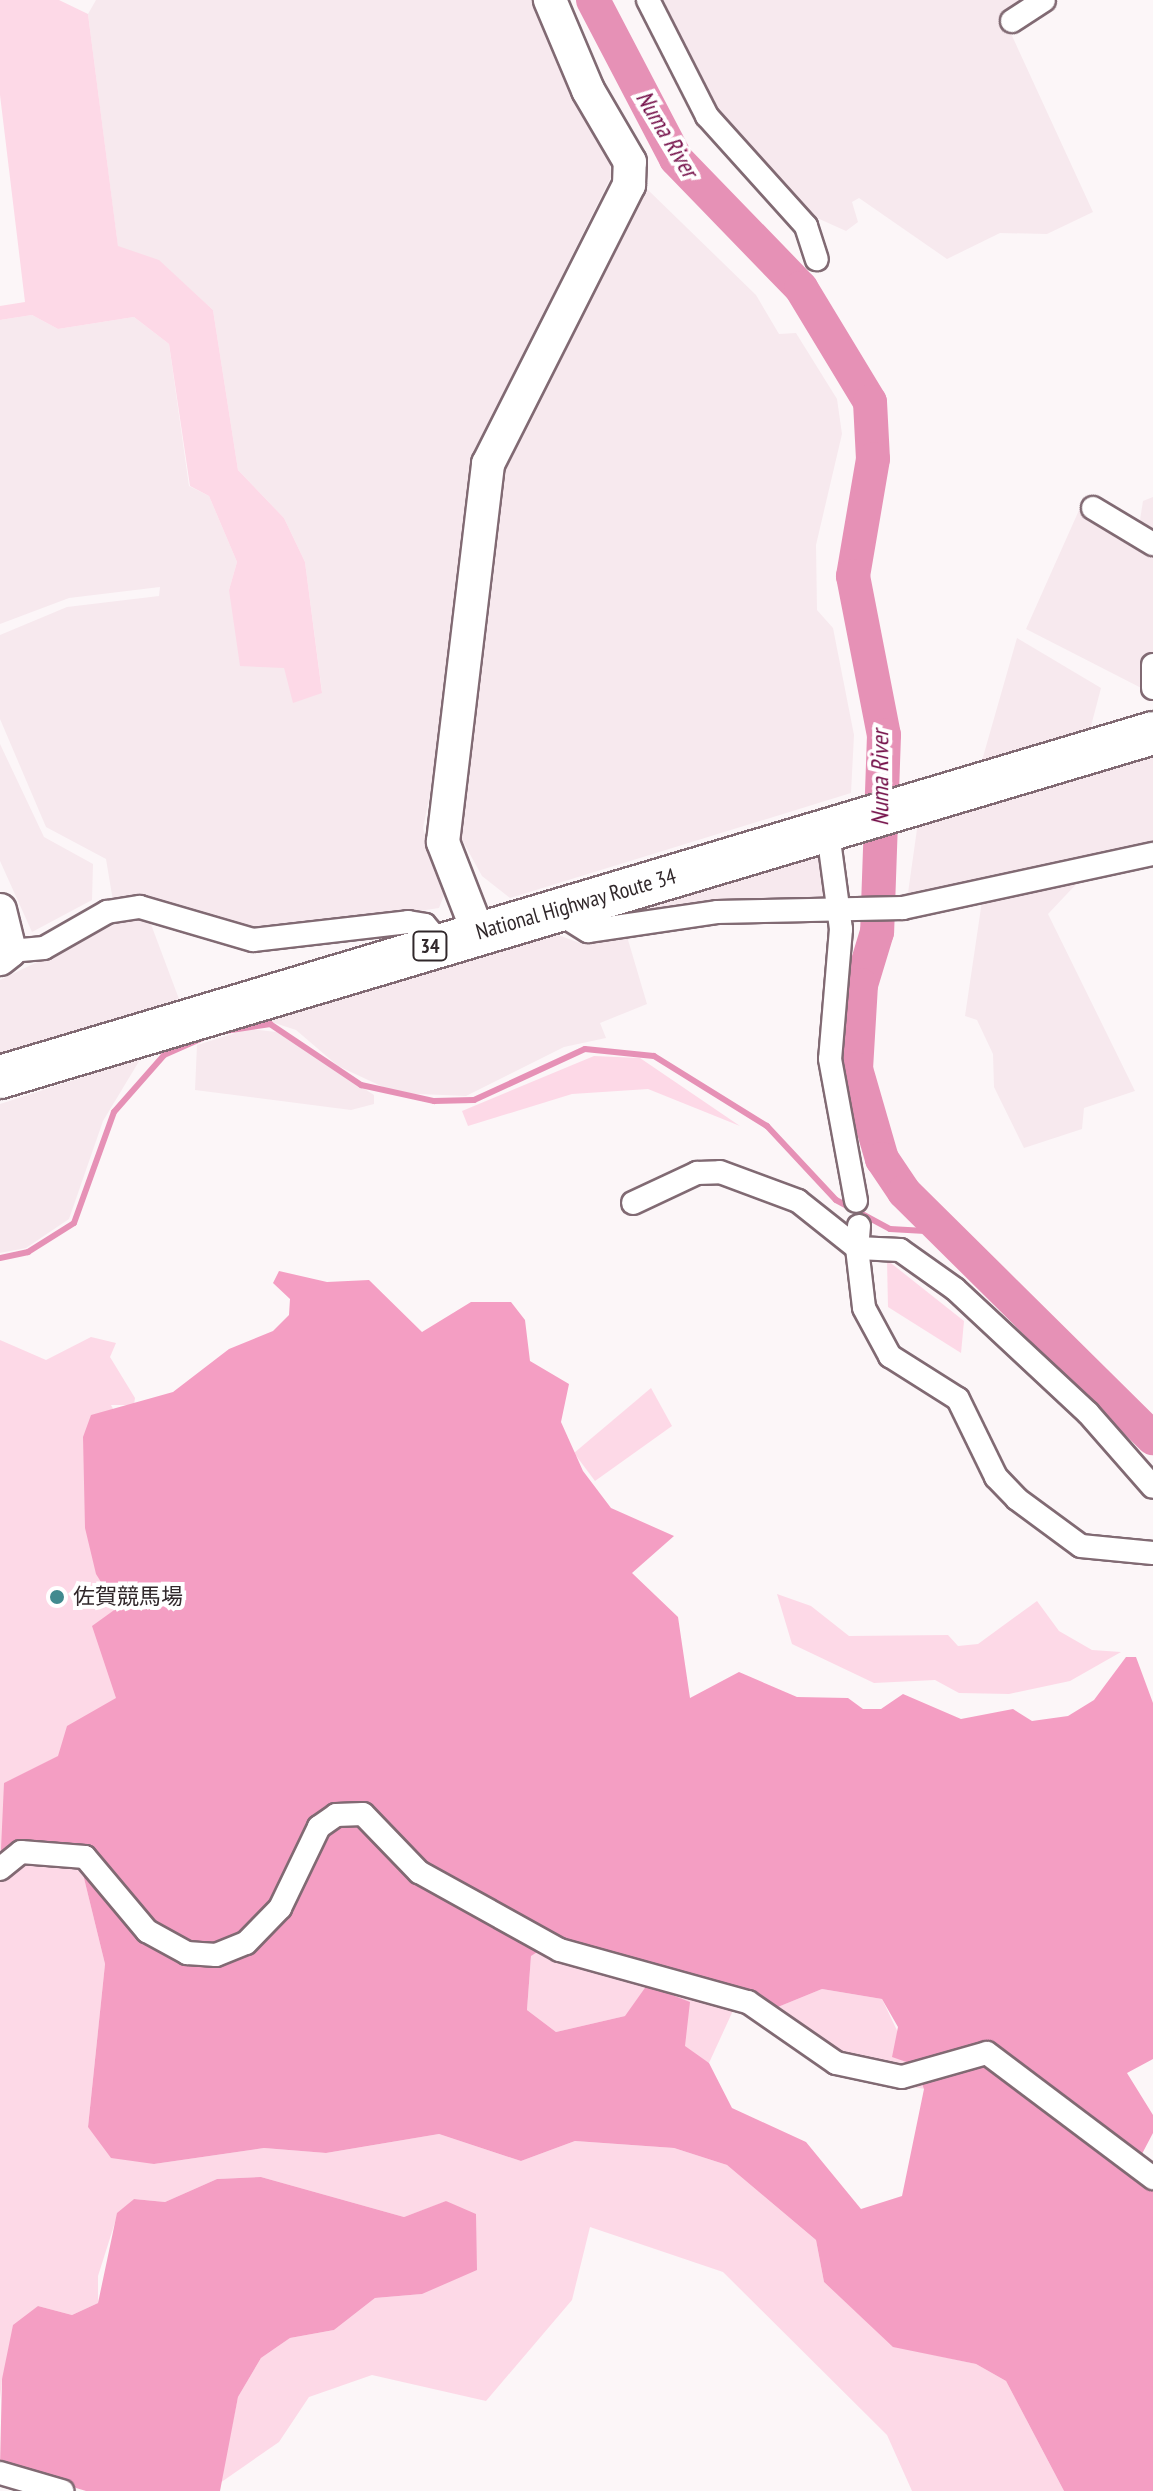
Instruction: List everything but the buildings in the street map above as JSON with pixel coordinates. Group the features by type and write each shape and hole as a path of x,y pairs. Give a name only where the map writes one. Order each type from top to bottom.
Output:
{"highway":[{"name":"National Highway Route 34","path":"0,1077 1153,733"}],"street":[{"path":"459,938 443,842 488,464 629,185 630,162 588,90 550,0"},
{"path":"648,0 707,116 806,226 817,259"},
{"path":"1012,21 1044,0"},
{"path":"1093,508 1153,544"},
{"path":"1153,665 1153,688"},
{"path":"845,826 830,1059 856,1201"},
{"path":"554,910 588,931 639,919 839,907 903,908 1153,854"},
{"path":"0,910 5,955 44,948 107,912 140,907 253,940 408,922 459,938"},
{"path":"633,1203 697,1173 720,1172 798,1201 858,1237 900,1250 955,1289 1088,1413 1153,1487"},
{"path":"858,1237 864,1308 890,1356 958,1399 996,1477 1017,1499 1081,1546 1153,1553"},
{"path":"0,1869 21,1852 47,1848 85,1857 147,1931 187,1953 216,1955 246,1943 280,1908 319,1827 336,1815 363,1814 419,1872 560,1950 748,2002 836,2063 902,2077 987,2053 1153,2178"},
{"path":"0,2473 62,2491"}],"shaded area":[{"path":"0,0 59,0 88,14 118,246 159,260 213,310 238,470 284,518 305,562 322,693 293,703 284,668 240,666 229,590 237,562 209,496 190,486 169,344 134,317 58,329 32,315 0,320 0,306 25,302 0,95"},
{"path":"96,0 535,0 609,154 611,177 470,461 443,734 423,828 444,895 439,908 262,935 220,928 181,906 144,897 113,901 106,859 46,827 0,719 0,635 67,607 159,596 160,587 69,598 0,624 0,320 32,315 58,329 134,317 169,344 189,486 209,496 237,562 229,590 284,667 322,692 305,562 284,518 238,470 213,310 159,261 118,247 88,14"},
{"path":"660,0 1021,0 1002,14 1093,212 1047,234 1000,233 947,259 859,198 852,202 858,222 846,231 795,208 726,139"},
{"path":"646,188 756,295 779,334 796,333 837,399 842,434 816,545 817,610 833,628 854,735 851,793 510,898 482,876 461,838 503,469"},
{"path":"1153,497 1153,694 1026,629 1084,499 1140,520 1143,501"},
{"path":"1017,638 1101,688 1090,730 981,764"},
{"path":"0,744 44,837 93,864 92,900 32,932 0,861"},
{"path":"1153,752 1153,847 907,900 918,822"},
{"path":"824,849 830,894 813,901 628,910"},
{"path":"1082,878 1048,914 1135,1091 1084,1108 1082,1129 1024,1148 994,1087 993,1054 977,1020 965,1016 982,901"},
{"path":"128,918 149,919 179,999 0,1054 0,980"},
{"path":"547,931 580,943 626,933 647,1004 600,1023 606,1038 564,1047 466,1096 396,1093 338,1066 296,1030 253,1016"},
{"path":"248,1029 277,1032 374,1095 374,1104 351,1110 195,1090 197,1045"},
{"path":"594,1056 640,1058 740,1126 648,1089 572,1094 468,1126 462,1111"},
{"path":"141,1058 103,1121 69,1219 26,1248 0,1253 0,1104"},
{"path":"887,1260 964,1321 961,1353 888,1307"},
{"path":"279,1271 327,1282 369,1280 422,1332 471,1302 511,1302 525,1320 530,1361 569,1384 561,1422 583,1471 611,1508 674,1536 632,1573 678,1617 690,1698 739,1672 797,1697 848,1698 863,1709 881,1709 903,1694 961,1719 1013,1709 1032,1721 1068,1716 1094,1700 1126,1657 1136,1657 1153,1703 1153,2059 1127,2073 1153,2115 1153,2133 1133,2171 1153,2189 1153,2491 1064,2491 1006,2381 976,2364 893,2347 824,2282 816,2240 727,2165 674,2148 575,2141 521,2161 439,2134 326,2153 264,2148 154,2164 111,2158 88,2127 105,1964 82,1870 52,1859 0,1871 4,1783 58,1756 67,1726 116,1698 92,1626 117,1608 96,1574 85,1528 83,1437 91,1415 173,1392 229,1349 273,1331 289,1315 290,1299 273,1283","holes":["556,1940 773,2009 822,1989 882,1999 898,2027 892,2057 915,2065 924,2089 902,2196 861,2209 806,2142 732,2108 709,2063 685,2046 690,2002 647,1985 625,2016 556,2032 527,2010 531,1956"]},
{"name":"佐賀競馬場","path":"91,1337 116,1343 110,1357 135,1398 134,1405 111,1405 229,1624 0,1854 0,1340 46,1360"},
{"path":"651,1388 672,1426 595,1481 574,1453"},
{"path":"777,1594 811,1606 849,1636 948,1635 958,1646 978,1644 1037,1601 1059,1631 1092,1650 1121,1652 1070,1681 1009,1694 959,1693 935,1680 874,1683 792,1644"},
{"path":"53,1859 82,1870 105,1964 88,2127 154,2164 264,2148 326,2153 439,2134 521,2161 575,2141 674,2148 727,2165 816,2240 824,2282 893,2346 976,2364 1006,2381 1064,2491 912,2491 887,2435 723,2272 590,2227 572,2300 486,2401 372,2375 309,2397 279,2442 220,2483 238,2397 261,2358 290,2338 334,2330 375,2298 422,2294 447,2201 404,2217 261,2177 217,2179 165,2202 134,2199 118,2213 98,2276 98,2303 72,2315 38,2306 2,2379 0,2400 0,1871"},
{"path":"556,1940 773,2009 822,1989 882,1999 925,2089 827,2073 736,2004 709,2063 625,2016 556,2032 527,2010 531,1955"},
{"path":"261,2177 404,2217 446,2201 476,2214 477,2270 422,2294 375,2298 334,2330 290,2338 261,2358 238,2397 220,2491 86,2491 0,2465 2,2379 13,2325 38,2306 72,2315 98,2303 117,2213 134,2199 165,2202 217,2179"}],"waterway":[{"name":"Numa River","path":"593,0 676,159 801,288 870,402 873,459 853,576 884,735 877,932 861,985 856,1069 882,1159 904,1192 1153,1438"},
{"path":"225,1031 270,1024 361,1085 434,1101 474,1100 585,1049 654,1056 767,1126 836,1200 890,1229 943,1232"},
{"path":"0,1258 28,1252 74,1223 114,1112 164,1055 207,1036"}],"place":[{"name":"佐賀競馬場","path":"57,1597"}]}
